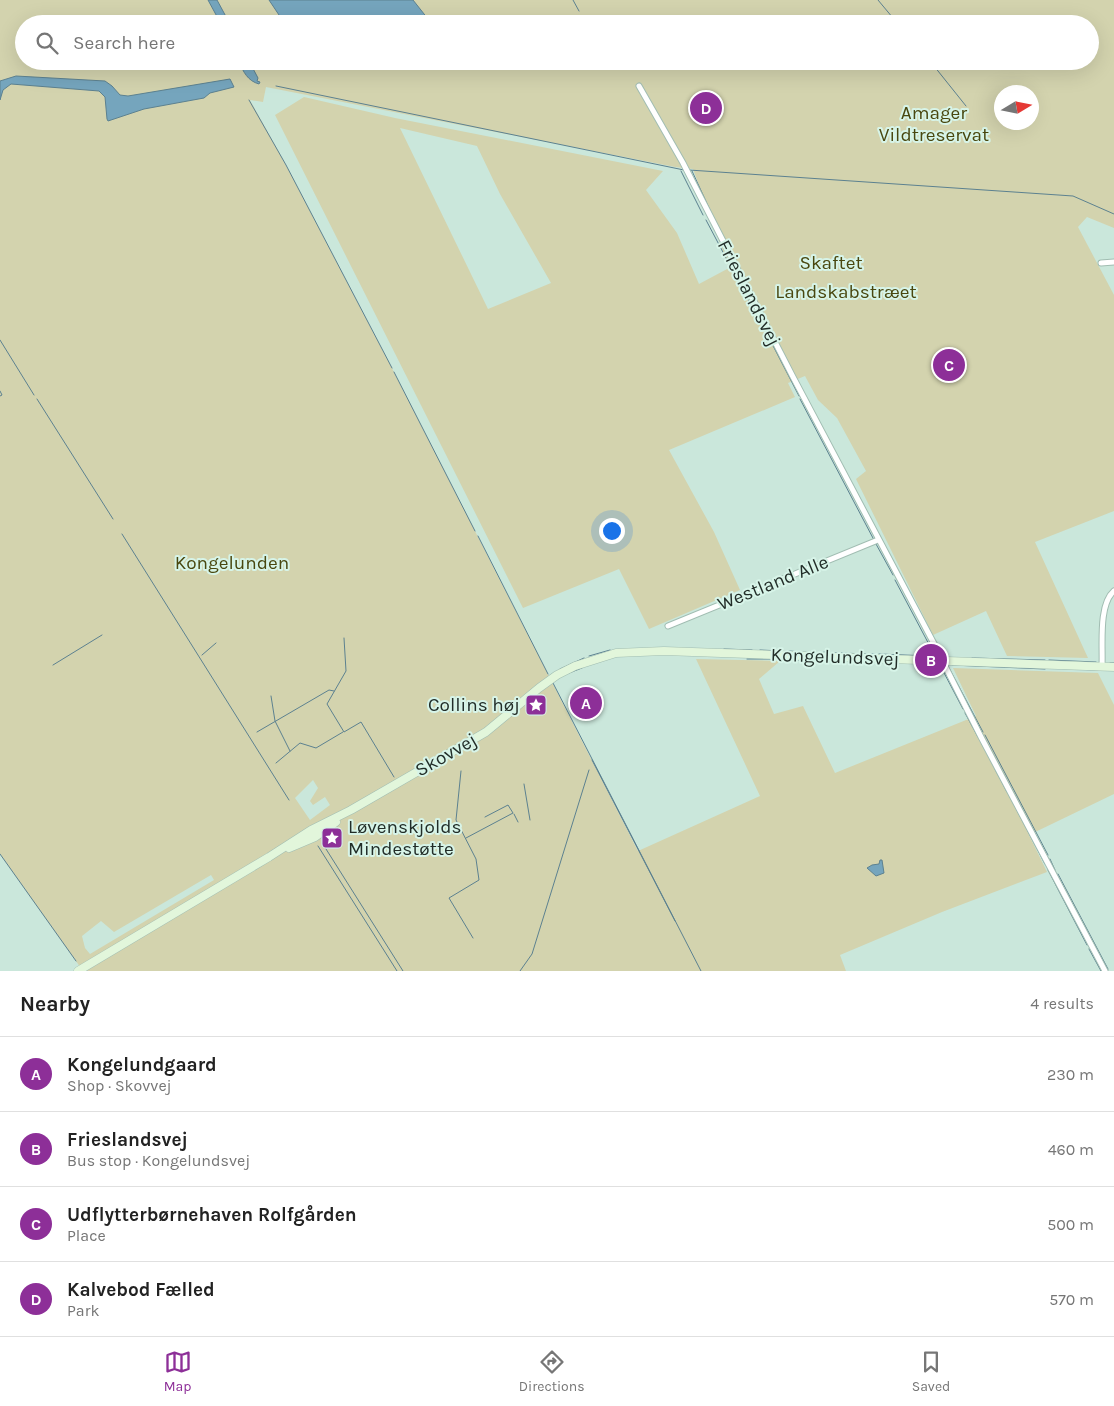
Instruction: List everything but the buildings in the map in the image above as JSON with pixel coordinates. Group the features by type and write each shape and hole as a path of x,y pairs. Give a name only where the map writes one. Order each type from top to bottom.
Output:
{"street":[{"name":"Frieslandsvej","path":"639,86 683,163 878,540 1105,971"},
{"path":"1100,263 1114,262"},
{"name":"Westland Alle","path":"668,626 878,540"},
{"path":"1102,666 1104,613 1106,602 1114,591"},
{"name":"Kongelundsvej","path":"616,654 664,650 1114,667"},
{"name":"Skovvej","path":"78,971 269,858 315,837 351,810 486,732 539,688 558,675 586,662 616,654"}],"green space":[{"path":"0,0 208,0 216,15 15,15 15,70 1099,70 1099,15 218,15 210,0 1114,0 1114,228 1087,217 1078,227 1114,295 1114,511 1035,542 1088,658 1007,656 986,611 933,635 856,479 866,471 837,418 818,400 805,376 788,383 795,397 669,450 714,532 740,590 649,629 619,569 523,608 275,115 304,97 395,118 663,171 646,190 677,233 699,284 729,268 693,169 266,87 263,102 250,100 394,372 638,851 760,796 696,659 780,661 759,679 774,714 803,706 835,773 976,716 953,668 1098,673 1114,705 1114,794 1029,835 1047,872 942,912 840,955 846,971 83,971 0,854","holes":["400,128 477,146 500,194 551,283 488,309","313,780 318,788 310,801 313,805 325,797 330,805 310,820 295,798","211,875 214,880 90,954 85,948 82,936 101,921 114,932"]}],"water":[{"path":"208,0 217,0 225,15 216,15"},
{"path":"269,0 413,0 425,15 279,15"},
{"path":"243,70 254,70 258,78 257,81 260,82 259,84 252,81"},
{"path":"16,76 105,81 120,95 128,96 230,79 234,87 210,93 204,98 144,109 108,121 105,97 99,91 11,84 3,90 0,100 0,81"},
{"path":"880,860 882,860 884,873 876,876 867,868 879,864"}],"waterway":[{"path":"573,0 579,11"},
{"path":"878,0 890,15"},
{"path":"937,70 966,106"},
{"path":"276,86 684,170"},
{"path":"249,100 286,165 392,368"},
{"path":"689,170 1073,196 1114,214"},
{"path":"681,171 703,215"},
{"path":"692,171 710,210"},
{"path":"706,220 753,309"},
{"path":"755,311 799,396"},
{"path":"0,340 34,395"},
{"path":"394,372 475,531"},
{"path":"0,391 2,395 0,396"},
{"path":"37,399 113,519"},
{"path":"800,399 874,540"},
{"path":"122,534 289,800"},
{"path":"478,536 548,674"},
{"path":"876,544 893,575"},
{"path":"895,580 933,652"},
{"path":"53,665 102,635"},
{"path":"344,638 346,671 327,704 344,732 361,722 394,777"},
{"path":"202,655 216,643"},
{"path":"724,649 752,650"},
{"path":"589,656 610,650"},
{"path":"760,650 781,651"},
{"path":"789,651 801,652"},
{"path":"832,653 837,653"},
{"path":"841,653 866,654"},
{"path":"879,654 929,656"},
{"path":"560,669 584,658"},
{"path":"972,658 1045,660"},
{"path":"747,659 774,659"},
{"path":"780,659 824,661"},
{"path":"1049,660 1096,662"},
{"path":"952,665 1045,669"},
{"path":"569,673 582,668"},
{"path":"949,668 983,732"},
{"path":"1049,668 1098,670"},
{"path":"942,669 963,709"},
{"path":"553,683 701,971"},
{"path":"257,732 329,690 334,691"},
{"path":"271,696 275,721 290,751"},
{"path":"965,713 978,737"},
{"path":"276,763 300,743 316,748 343,732"},
{"path":"985,735 1048,855"},
{"path":"592,760 675,921"},
{"path":"995,769 1007,792"},
{"path":"520,971 532,954 589,770"},
{"path":"461,771 456,820 476,859 479,880 449,898 473,938"},
{"path":"524,784 530,820"},
{"path":"1010,797 1045,864"},
{"path":"466,838 513,813 508,805 485,817"},
{"path":"514,814 518,822"},
{"path":"318,846 397,971"},
{"path":"326,849 403,971"},
{"path":"0,854 76,961"},
{"path":"1050,859 1055,870"},
{"path":"1048,870 1087,945"},
{"path":"1058,874 1108,969"},
{"path":"1089,949 1101,971"}],"place":[{"name":"Kalvebod Fælled","path":"706,108"},
{"name":"Udflytterbørnehaven Rolfgården","path":"949,365"},
{"name":"Frieslandsvej","path":"931,660"},
{"name":"Kongelundgaard","path":"586,703"},
{"name":"Collins høj","path":"536,705"},
{"name":"Løvenskjolds Mindestøtte","path":"332,838"}],"park label":[{"name":"Amager Vildtreservat","path":"934,124"},
{"name":"Skaftet","path":"831,263"},
{"name":"Landskabstræet","path":"846,292"},
{"name":"Kongelunden","path":"232,563"}]}
